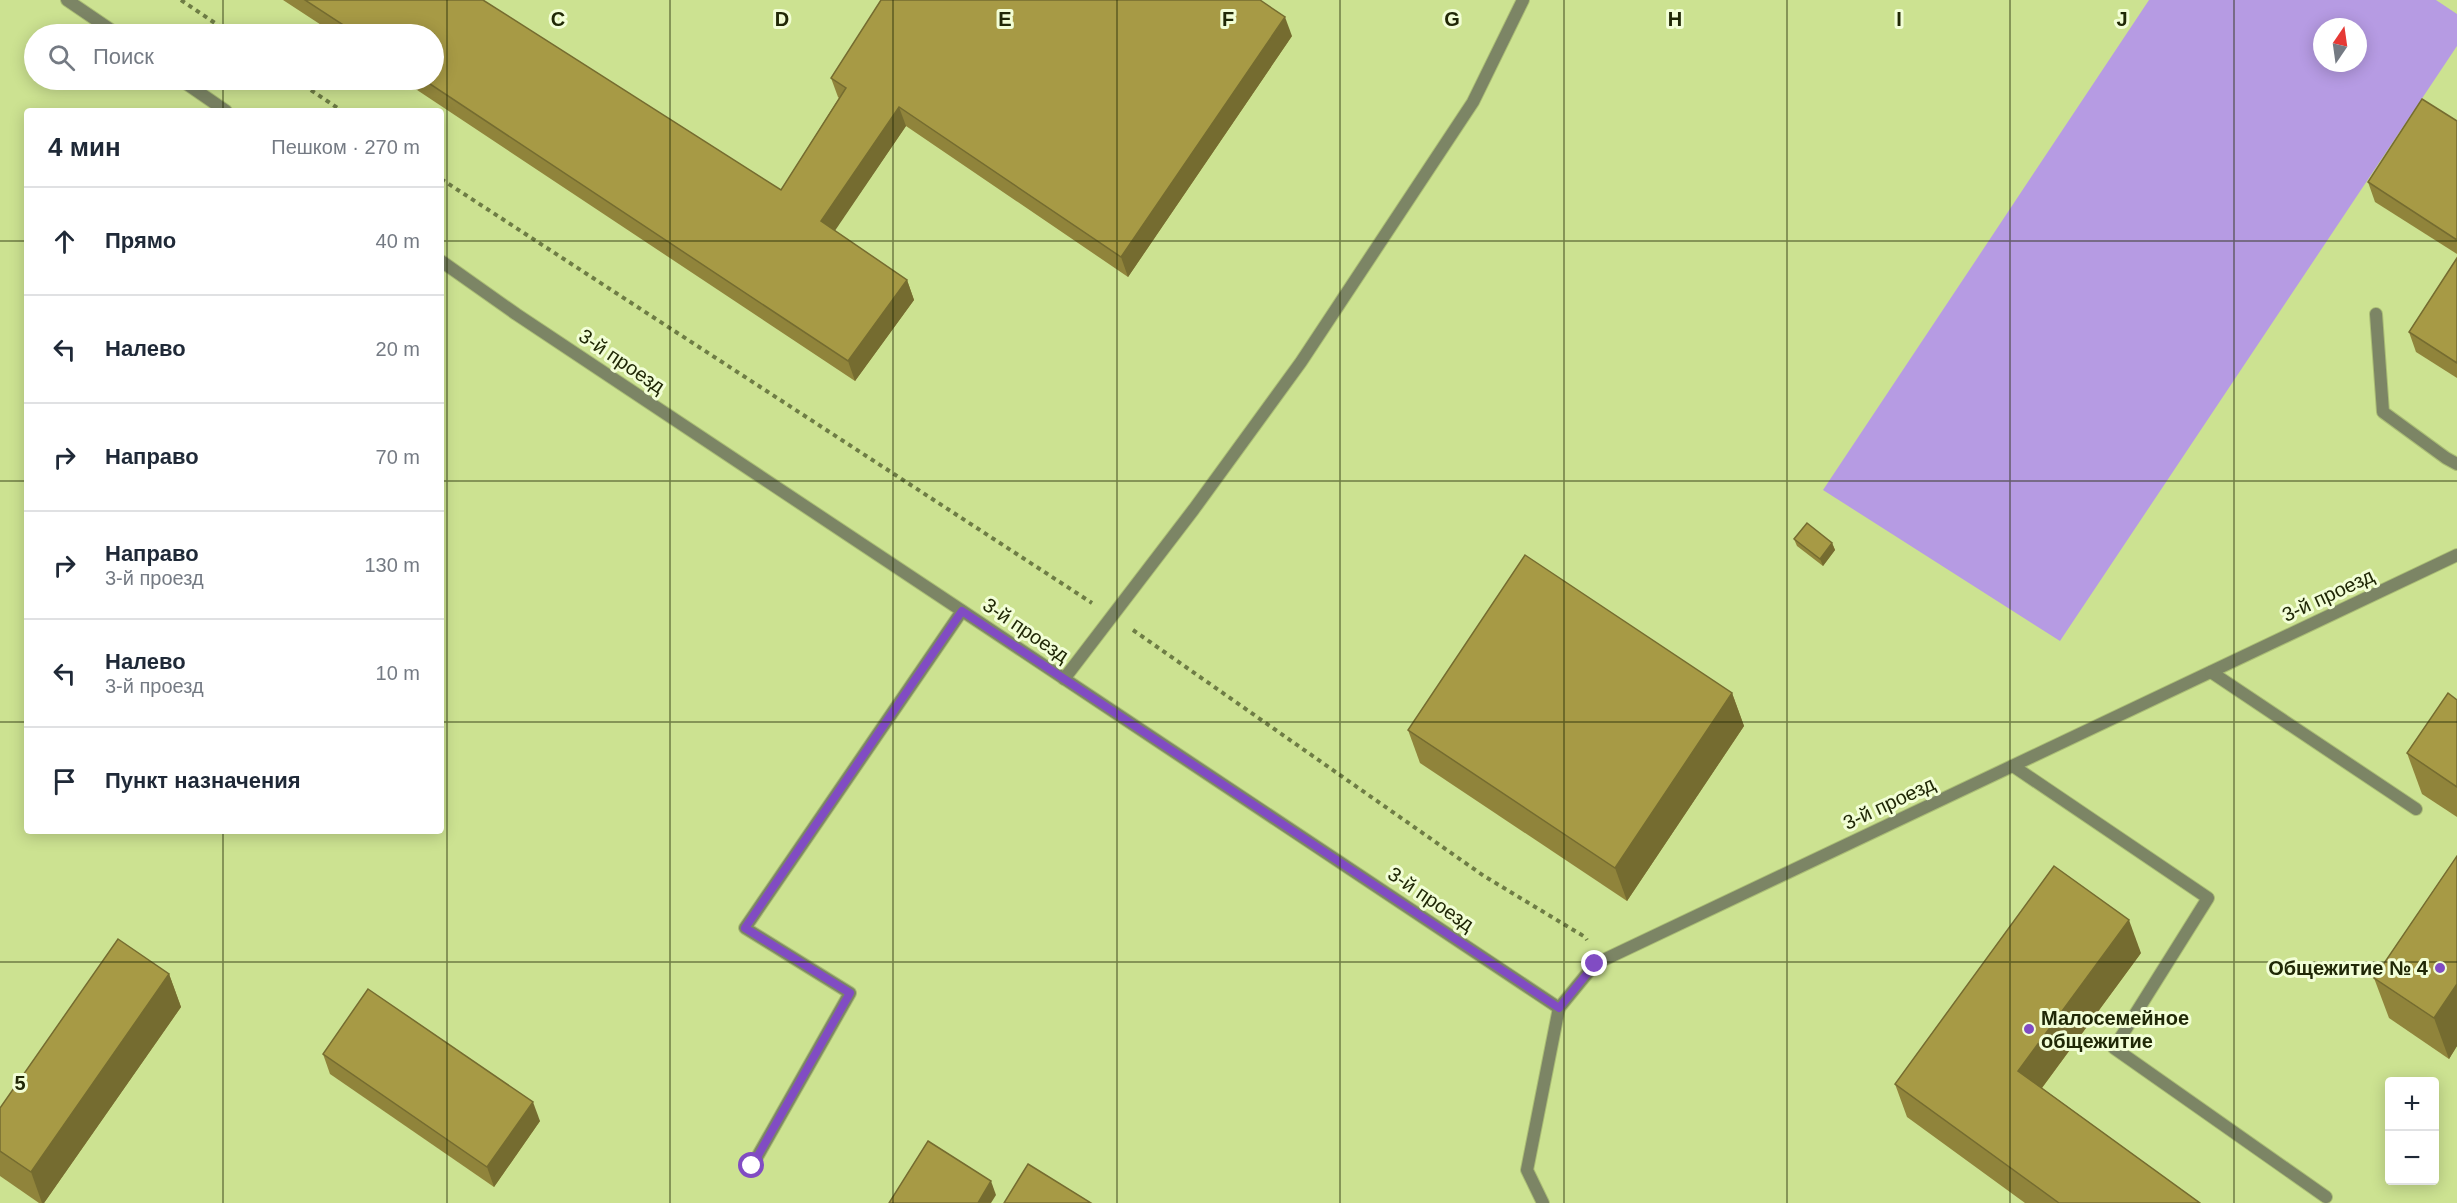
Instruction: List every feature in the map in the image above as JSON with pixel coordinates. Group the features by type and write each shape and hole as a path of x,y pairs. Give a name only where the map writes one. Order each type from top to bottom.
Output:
{"street":[{"path":"67,0 102,24"},
{"path":"1064,679 1194,509 1302,362 1473,102 1523,0"},
{"path":"196,90 222,108"},
{"name":"3-й проезд","path":"444,263 516,314 1559,1008 1595,964 2457,555"},
{"path":"2376,314 2383,412 2457,464"},
{"path":"752,1166 850,993 745,928 962,611"},
{"path":"2211,672 2416,809"},
{"path":"2013,766 2208,898 2114,1048 2326,1197"},
{"path":"1544,1203 1527,1170 1559,1008"}],"path":[{"path":"181,0 216,24"},
{"path":"311,90 338,108"},
{"path":"444,181 1112,616 1484,876 1585,937 1595,964"}],"shaded area":[{"path":"2149,0 2436,0 2457,14 2457,46 2060,641 1823,490"}],"building":[{"path":"305,0 483,0 781,190 846,88 831,78 881,0 1260,0 1285,17 1121,257 899,107 821,221 907,280 848,361 439,90 444,90 444,24 342,24"},
{"path":"2422,99 2457,121 2457,240 2368,182"},
{"path":"2457,258 2457,363 2409,332"},
{"path":"1807,523 1832,543 1820,559 1794,539"},
{"path":"1525,555 1732,693 1615,868 1408,730"},
{"path":"2448,693 2457,700 2457,787 2407,753"},
{"path":"2457,856 2457,984 2434,1018 2374,978"},
{"name":"Малосемейное общежитие","path":"2054,866 2129,920 2018,1071 2200,1203 2059,1203 1895,1084"},
{"path":"118,939 169,974 31,1172 0,1151 0,1108"},
{"path":"368,989 533,1102 487,1167 323,1054"},
{"path":"928,1141 991,1181 978,1203 889,1203"},
{"path":"1028,1164 1091,1203 1004,1203"}],"place":[{"name":"Общежитие № 4","path":"2440,968"},
{"name":"Малосемейное общежитие","path":"2029,1029"}],"route":[{"path":"752,1166 850,993 745,928 962,611 1559,1008 1595,964"}]}
